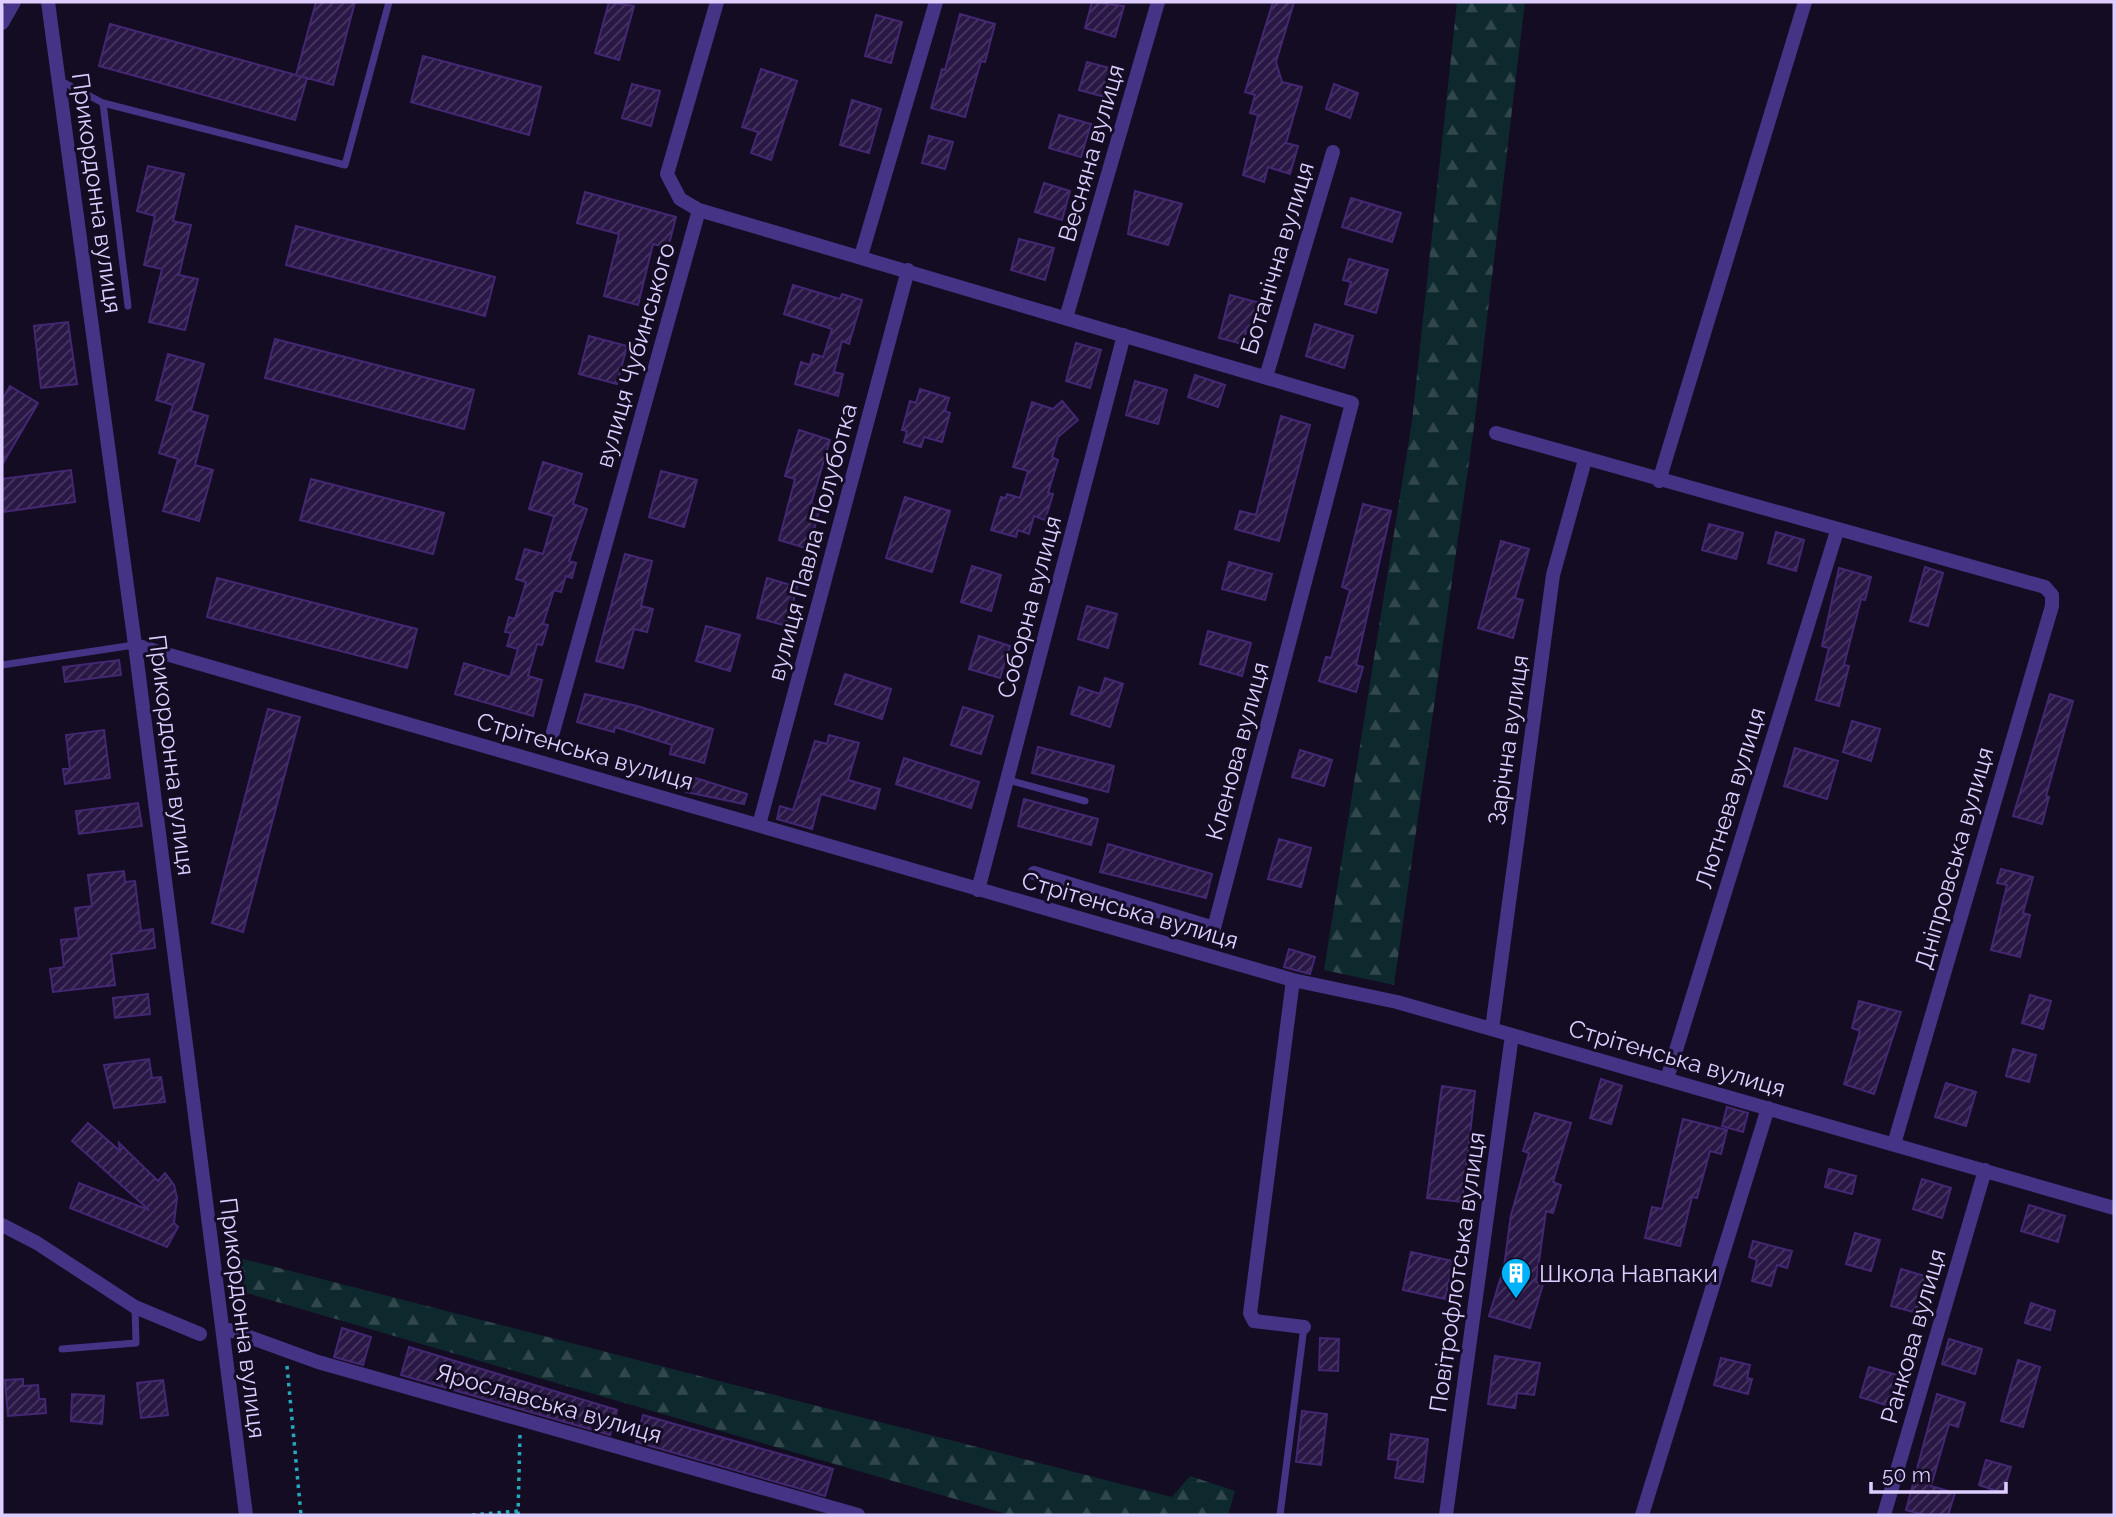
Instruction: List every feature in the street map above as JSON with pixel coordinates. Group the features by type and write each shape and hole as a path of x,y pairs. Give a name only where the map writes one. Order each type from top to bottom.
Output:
{"street":[{"path":"2,23 14,2"},
{"name":"Прикордонна вулиця","path":"48,2 135,645 246,1515"},
{"path":"717,2 667,174 680,200 699,210 1266,377"},
{"path":"861,256 936,2"},
{"name":"Весняна вулиця","path":"1066,318 1158,2"},
{"path":"1659,481 1805,2"},
{"name":"Ботанічна вулиця","path":"1266,377 1332,152"},
{"name":"вулиця Чубинського","path":"553,732 699,210"},
{"name":"вулиця Павла Полуботка","path":"759,825 908,270"},
{"name":"Соборна вулиця","path":"978,890 1124,335"},
{"name":"Кленова вулиця","path":"1034,873 1214,928 1352,403 1266,377"},
{"path":"1496,433 1837,531"},
{"name":"Зарічна вулиця","path":"1492,1029 1552,575 1586,460"},
{"name":"Дніпровська вулиця","path":"1837,531 2045,587 2052,595 2052,607 1894,1144"},
{"name":"Лютнева вулиця","path":"1667,1079 1837,531"},
{"name":"Стрітенська вулиця","path":"135,645 1293,980 1397,1002 2114,1208"},
{"path":"1293,980 1250,1313 1254,1321 1304,1327"},
{"name":"Повітрофлотська вулиця","path":"1446,1515 1512,1035"},
{"path":"1642,1515 1768,1108"},
{"name":"Ранкова вулиця","path":"1884,1515 1985,1170"},
{"path":"2,1225 37,1243 135,1307 200,1334"},
{"name":"Ярославська вулиця","path":"230,1330 318,1362 858,1515"}],"lane":[{"path":"59,80 103,103 345,164 389,2"},
{"path":"103,103 128,306"},
{"path":"2,665 135,645"},
{"path":"1008,780 1085,801"},
{"path":"62,1349 136,1343 135,1307"},
{"path":"1280,1515 1304,1327"}],"path":[{"path":"285,1350 301,1515"},
{"path":"472,1515 519,1513 520,1418"}],"green space":[{"path":"1457,2 1525,2 1474,427 1394,985 1324,970 1412,421"},
{"path":"236,1257 1172,1497 1190,1476 1235,1491 1228,1515 1010,1515 243,1292"}],"building":[{"path":"316,2 355,2 333,85 296,75"},
{"path":"609,2 634,6 619,60 595,53"},
{"path":"1092,2 1124,6 1115,37 1085,28"},
{"path":"1273,2 1294,2 1276,62 1282,82 1302,87 1286,143 1298,146 1290,174 1268,167 1264,182 1243,175 1258,115 1250,113 1255,95 1245,92"},
{"path":"960,14 995,24 985,62 981,61 965,117 931,108 942,69 945,70"},
{"path":"876,15 902,22 891,63 865,56"},
{"path":"110,24 307,78 295,120 99,66"},
{"path":"423,56 541,87 529,135 411,102"},
{"path":"1087,62 1113,69 1105,97 1079,90"},
{"path":"761,69 797,81 771,160 751,153 758,132 742,127"},
{"path":"632,84 660,91 651,126 622,118"},
{"path":"1334,84 1358,93 1350,118 1326,109"},
{"path":"852,100 881,109 869,153 840,145"},
{"path":"1059,115 1091,124 1081,157 1049,148"},
{"path":"929,136 953,142 945,169 922,163"},
{"path":"148,166 184,174 173,221 191,225 179,275 198,279 185,330 149,322 162,269 144,265 155,216 137,211"},
{"path":"1044,183 1070,191 1062,220 1035,212"},
{"path":"1135,191 1182,204 1168,245 1128,234"},
{"path":"585,192 676,217 668,248 653,244 638,305 604,296 619,234 577,223"},
{"path":"1351,198 1401,213 1392,242 1342,227"},
{"path":"296,226 495,277 485,316 286,265"},
{"path":"1019,239 1054,248 1045,280 1011,270"},
{"path":"1349,259 1388,270 1376,313 1345,304 1351,282 1343,280"},
{"path":"793,285 840,299 842,294 862,300 849,344 842,341 834,372 843,374 838,396 795,384 801,362 810,365 813,354 823,357 832,329 784,314"},
{"path":"1230,295 1260,303 1257,313 1264,314 1260,330 1247,327 1243,344 1219,338"},
{"path":"68,322 77,384 41,388 34,326"},
{"path":"1315,324 1353,336 1344,368 1306,356"},
{"path":"589,336 627,346 617,384 579,374"},
{"path":"275,339 474,390 464,429 265,378"},
{"path":"1076,343 1101,350 1090,388 1066,381"},
{"path":"168,354 204,364 191,411 208,416 195,465 213,470 199,521 163,511 178,459 159,453 173,405 156,400"},
{"path":"1195,375 1225,385 1218,407 1188,397"},
{"path":"1135,381 1167,390 1158,424 1126,415"},
{"path":"10,386 38,403 2,465 2,400"},
{"path":"920,389 949,398 945,411 950,413 942,442 924,437 921,447 904,442 907,431 902,430 910,401 916,403"},
{"path":"1062,401 1078,420 1058,437 1052,457 1058,460 1048,493 1053,494 1045,520 1034,516 1029,534 1018,530 1016,537 991,530 1001,497 1006,498 1007,494 1020,498 1028,471 1013,467 1032,402 1053,409"},
{"path":"1281,416 1310,425 1279,541 1235,529 1240,511 1256,515"},
{"path":"799,430 830,440 811,504 820,507 809,549 779,540 795,479 785,476"},
{"path":"543,462 582,474 573,504 587,509 569,561 576,563 572,578 566,576 561,592 554,590 543,624 548,625 542,645 537,644 528,676 542,680 533,716 455,694 464,663 510,677 518,649 507,646 511,633 505,632 509,617 515,619 526,582 516,579 525,549 543,554 554,516 529,509"},
{"path":"71,470 75,502 2,512 2,479"},
{"path":"661,471 697,480 684,527 649,517"},
{"path":"311,479 444,513 433,554 300,520"},
{"path":"905,497 950,511 932,572 886,558"},
{"path":"1363,504 1391,511 1356,665 1363,667 1356,692 1319,681 1326,657 1331,658 1350,590 1342,587"},
{"path":"1709,524 1743,533 1736,559 1702,550"},
{"path":"1776,532 1804,540 1796,571 1768,563"},
{"path":"1501,541 1529,549 1515,598 1523,600 1513,638 1478,628"},
{"path":"625,554 652,561 641,606 653,609 647,632 634,629 623,668 596,661"},
{"path":"1229,562 1272,574 1265,600 1222,589"},
{"path":"972,566 1001,575 991,611 961,602"},
{"path":"1925,567 1943,573 1928,626 1910,621"},
{"path":"1839,568 1871,577 1865,600 1861,599 1844,665 1849,666 1839,706 1816,700 1829,648 1822,646"},
{"path":"217,578 417,629 407,668 207,617"},
{"path":"767,578 797,587 787,626 757,618"},
{"path":"1087,606 1117,614 1108,648 1078,639"},
{"path":"706,626 740,635 730,671 696,661"},
{"path":"1208,631 1251,643 1242,676 1200,664"},
{"path":"979,636 1010,646 1000,678 969,669"},
{"path":"119,660 121,675 65,682 63,667"},
{"path":"845,674 891,689 882,719 835,704"},
{"path":"1105,678 1123,684 1110,727 1071,714 1079,687 1100,694"},
{"path":"585,694 637,706 713,729 704,763 670,754 672,745 615,727 614,732 577,722"},
{"path":"2050,694 2073,701 2046,796 2049,797 2042,824 2013,816"},
{"path":"963,707 993,716 981,754 951,745"},
{"path":"268,709 300,717 243,932 212,923"},
{"path":"1852,721 1880,729 1871,761 1843,752"},
{"path":"104,730 110,778 65,784 63,769 70,769 66,735"},
{"path":"829,735 859,743 848,780 880,789 875,809 821,794 812,829 777,819 780,806 793,810 815,741 827,744"},
{"path":"1038,747 1114,766 1108,792 1032,773"},
{"path":"1795,748 1838,761 1827,799 1784,786"},
{"path":"1300,750 1332,760 1324,786 1292,777"},
{"path":"904,758 979,782 971,808 896,784"},
{"path":"689,776 747,794 744,804 686,792"},
{"path":"1024,799 1098,819 1091,845 1018,826"},
{"path":"138,803 142,826 79,834 76,811"},
{"path":"1279,839 1311,848 1301,887 1268,879"},
{"path":"1108,844 1212,874 1206,898 1100,872"},
{"path":"2001,869 2033,877 2023,913 2030,915 2020,957 1991,950 2007,885 1997,883"},
{"path":"124,871 125,882 135,881 141,931 153,929 155,948 111,954 115,985 53,992 50,969 64,967 61,940 79,938 75,908 92,906 88,875"},
{"path":"1289,949 1315,957 1310,974 1284,967"},
{"path":"148,994 150,1014 115,1018 113,998"},
{"path":"2030,995 2051,1001 2043,1029 2022,1023"},
{"path":"1859,1001 1901,1012 1874,1094 1844,1084 1860,1031 1852,1028"},
{"path":"2013,1049 2036,1055 2029,1082 2006,1076"},
{"path":"149,1059 152,1078 161,1077 165,1102 114,1108 104,1065"},
{"path":"1601,1079 1622,1086 1611,1124 1590,1118"},
{"path":"1946,1083 1976,1092 1966,1126 1935,1117"},
{"path":"1442,1086 1475,1091 1462,1202 1427,1198"},
{"path":"1727,1107 1748,1113 1743,1132 1722,1126"},
{"path":"1535,1113 1571,1123 1553,1182 1561,1185 1553,1213 1546,1211 1536,1282 1543,1284 1530,1328 1489,1316 1504,1267 1511,1215 1529,1153 1523,1151"},
{"path":"1683,1119 1727,1130 1721,1154 1710,1151 1697,1198 1692,1197 1680,1246 1645,1238 1652,1207 1662,1209"},
{"path":"88,1123 120,1151 119,1143 158,1181 165,1173 174,1185 177,1198 174,1223 178,1227 167,1247 70,1208 79,1183 149,1210 72,1141"},
{"path":"1829,1169 1856,1176 1852,1194 1825,1187"},
{"path":"1922,1179 1951,1188 1942,1218 1913,1209"},
{"path":"2029,1205 2065,1216 2058,1242 2021,1231"},
{"path":"1855,1233 1880,1240 1871,1271 1846,1264"},
{"path":"1753,1241 1792,1251 1787,1268 1777,1265 1771,1286 1752,1281 1757,1260 1749,1257"},
{"path":"1411,1252 1453,1261 1445,1299 1403,1290"},
{"path":"1901,1269 1935,1279 1925,1315 1891,1306"},
{"path":"2031,1303 2055,1311 2050,1330 2025,1323"},
{"path":"342,1328 371,1337 363,1365 334,1357"},
{"path":"1320,1338 1339,1339 1338,1371 1319,1370"},
{"path":"1949,1339 1982,1349 1975,1374 1942,1364"},
{"path":"409,1347 617,1410 610,1435 401,1375"},
{"path":"1495,1356 1540,1363 1534,1395 1517,1393 1515,1408 1488,1404"},
{"path":"1721,1358 1750,1365 1747,1378 1752,1379 1748,1394 1714,1385"},
{"path":"2018,1360 2040,1367 2023,1427 2001,1421"},
{"path":"1869,1367 1904,1377 1895,1408 1860,1397"},
{"path":"23,1379 23,1386 38,1385 39,1399 45,1399 46,1413 8,1416 5,1380"},
{"path":"163,1380 168,1415 141,1418 137,1383"},
{"path":"72,1394 104,1396 102,1424 71,1421"},
{"path":"1937,1394 1965,1403 1958,1427 1949,1424 1931,1486 1955,1493 1948,1515 1925,1515 1906,1510"},
{"path":"1302,1411 1327,1414 1321,1465 1296,1462"},
{"path":"643,1415 833,1469 825,1496 636,1442"},
{"path":"1391,1434 1428,1439 1423,1482 1395,1478 1398,1460 1388,1459"},
{"path":"1986,1460 2011,1467 2003,1493 1979,1485"}],"place":[{"name":"Школа Навпаки","path":"1516,1300"}]}
